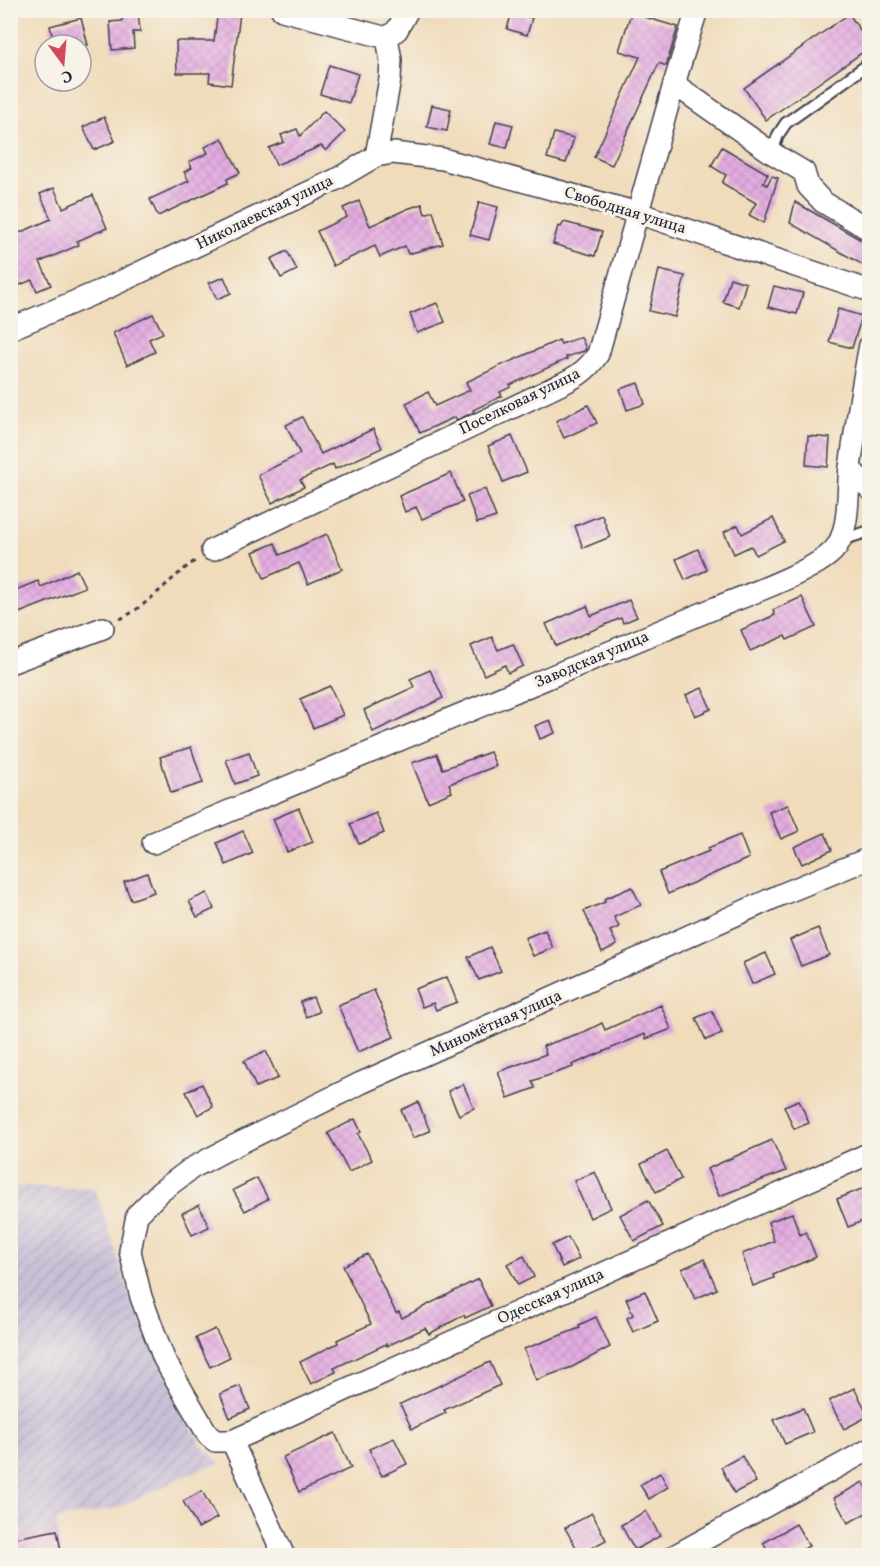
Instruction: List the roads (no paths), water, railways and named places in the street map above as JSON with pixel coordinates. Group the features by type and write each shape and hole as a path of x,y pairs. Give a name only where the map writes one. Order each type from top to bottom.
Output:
{"street":[{"path":"282,10 387,38"},
{"path":"387,38 397,30 408,10"},
{"name":"Поселковая улица","path":"212,550 545,392 590,367 598,354 697,10"},
{"path":"376,156 392,60 387,38"},
{"path":"674,84 772,153 804,172 808,186 823,202 870,230"},
{"name":"Свободная улица","path":"376,156 393,153 443,159 638,213 870,291"},
{"name":"Николаевская улица","path":"10,329 107,288 337,179 376,156"},
{"path":"840,541 847,513 850,470 870,345"},
{"path":"850,470 870,489"},
{"name":"Заводская улица","path":"153,843 800,571 833,551 840,541"},
{"path":"10,663 103,628"},
{"name":"Миномётная улица","path":"232,1441 215,1440 208,1435 165,1359 141,1298 130,1251 137,1215 160,1192 192,1168 361,1083 870,858"},
{"name":"Одесская улица","path":"232,1441 870,1153"},
{"path":"232,1441 284,1556"},
{"path":"674,1556 870,1449"}],"lane":[{"path":"772,153 778,135 786,123 870,63"},
{"path":"840,541 870,531"}]}
